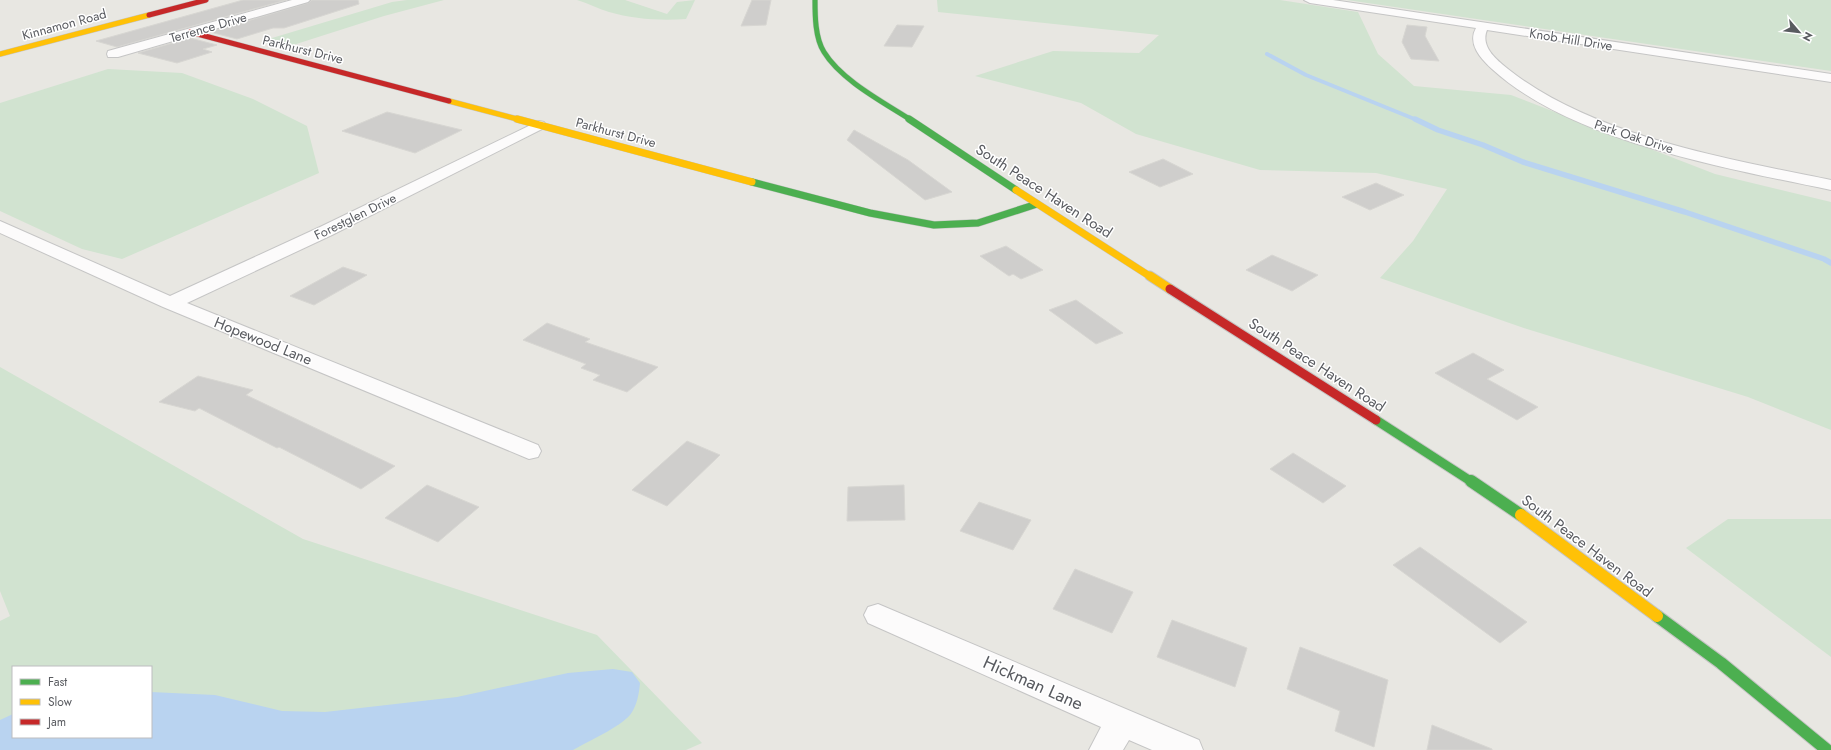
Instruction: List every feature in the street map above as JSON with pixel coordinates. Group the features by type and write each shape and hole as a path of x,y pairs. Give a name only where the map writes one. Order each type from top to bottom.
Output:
{"main road":[{"name":"South Peace Haven Road","path":"815,0 815,22 823,51 846,78 1037,204 1500,500 1721,663 1827,750"},
{"name":"Kinnamon Road","path":"1,54 205,1"},
{"name":"Parkhurst Drive","path":"190,32 870,213 934,225 978,223 1037,204"}],"street":[{"name":"Terrence Drive","path":"112,54 304,0"},
{"name":"Knob Hill Drive","path":"1310,0 1831,78"},
{"name":"Park Oak Drive","path":"1484,26 1479,37 1481,47 1490,61 1526,90 1563,110 1596,125 1661,146 1735,165 1831,185"},
{"name":"Forestglen Drive","path":"170,303 326,231 539,126"},
{"name":"Hopewood Lane","path":"0,226 170,303 529,450"},
{"name":"Hickman Lane","path":"878,615 1187,750"},
{"path":"1105,750 1122,722"}],"green space":[{"path":"407,0 444,0 384,16 290,46 262,41 392,2"},
{"path":"577,0 625,0 667,14 677,2 695,0 686,19 666,20 637,18 618,14 605,11"},
{"path":"937,0 1280,0 1358,12 1378,54 1414,86 1511,95 1715,174 1831,202 1831,430 1748,397 1527,329 1380,278 1413,241 1447,189 1376,173 1260,170 1136,134 1081,103 975,76 1053,51 1139,53 1159,35 938,12"},
{"path":"1347,0 1831,0 1831,71"},
{"path":"108,69 182,73 253,99 307,126 319,173 122,259 82,249 0,211 0,103"},
{"path":"0,367 303,539 597,635 702,743 686,750 0,750 0,621 10,616 0,591"},
{"path":"1728,519 1831,519 1831,657 1686,548"}],"water":[{"path":"613,669 632,672 640,683 636,704 630,715 625,720 573,750 0,750 0,720 12,714 12,738 152,738 152,692 215,695 282,711 325,712 457,697 568,673"}],"building":[{"path":"243,0 286,0 117,47 96,41"},
{"path":"312,0 358,0 359,4 284,28 273,28 237,39 210,32 308,3"},
{"path":"752,0 771,0 766,25 741,26"},
{"path":"897,25 924,26 912,47 884,46"},
{"path":"1407,25 1427,27 1425,36 1439,61 1411,59 1402,42"},
{"path":"190,38 217,45 203,49 212,52 177,63 138,53"},
{"path":"387,112 462,130 415,153 342,131"},
{"path":"854,130 908,160 952,192 925,200 847,140"},
{"path":"1163,159 1193,174 1160,187 1129,172"},
{"path":"1376,183 1404,195 1370,210 1342,197"},
{"path":"1006,246 1043,270 1021,279 1013,274 1009,276 980,256"},
{"path":"1272,255 1318,275 1292,291 1246,270"},
{"path":"343,267 367,275 314,305 290,296"},
{"path":"1076,300 1123,333 1096,344 1049,310"},
{"path":"547,323 590,339 585,342 658,367 627,392 593,380 600,375 581,368 586,364 523,340"},
{"path":"1473,353 1504,370 1487,379 1538,407 1517,420 1435,373"},
{"path":"198,376 253,390 246,395 395,466 361,489 199,408 195,411 159,402"},
{"path":"687,441 720,455 667,506 632,490"},
{"path":"1293,453 1346,486 1323,503 1270,469"},
{"path":"427,485 479,507 438,542 385,518"},
{"path":"904,485 905,520 847,521 848,487"},
{"path":"979,502 1031,520 1013,550 960,531"},
{"path":"1420,547 1527,622 1500,643 1393,565"},
{"path":"1075,569 1133,592 1112,633 1053,609"},
{"path":"1172,620 1247,648 1235,687 1157,657"},
{"path":"1300,647 1388,680 1374,747 1335,731 1340,711 1287,689"},
{"path":"1432,725 1492,749 1492,750 1427,750"}],"waterway":[{"path":"1267,54 1306,75 1417,120"},
{"path":"1415,119 1438,130 1483,145 1523,162 1685,212 1824,259 1831,263"}],"traffic: fast":[{"path":"815,0 815,22 823,51 847,78 1016,190"},
{"path":"752,182 870,213 934,225 978,223 1037,204"},
{"path":"1376,420 1521,515"},
{"path":"1657,616 1721,663 1827,750"}],"traffic: slow":[{"path":"0,54 149,15"},
{"path":"449,101 752,182"},
{"path":"1016,190 1170,289"},
{"path":"1521,515 1657,616"}],"traffic: jam":[{"path":"149,15 206,0"},
{"path":"190,32 449,101"},
{"path":"1170,289 1376,420"}]}
